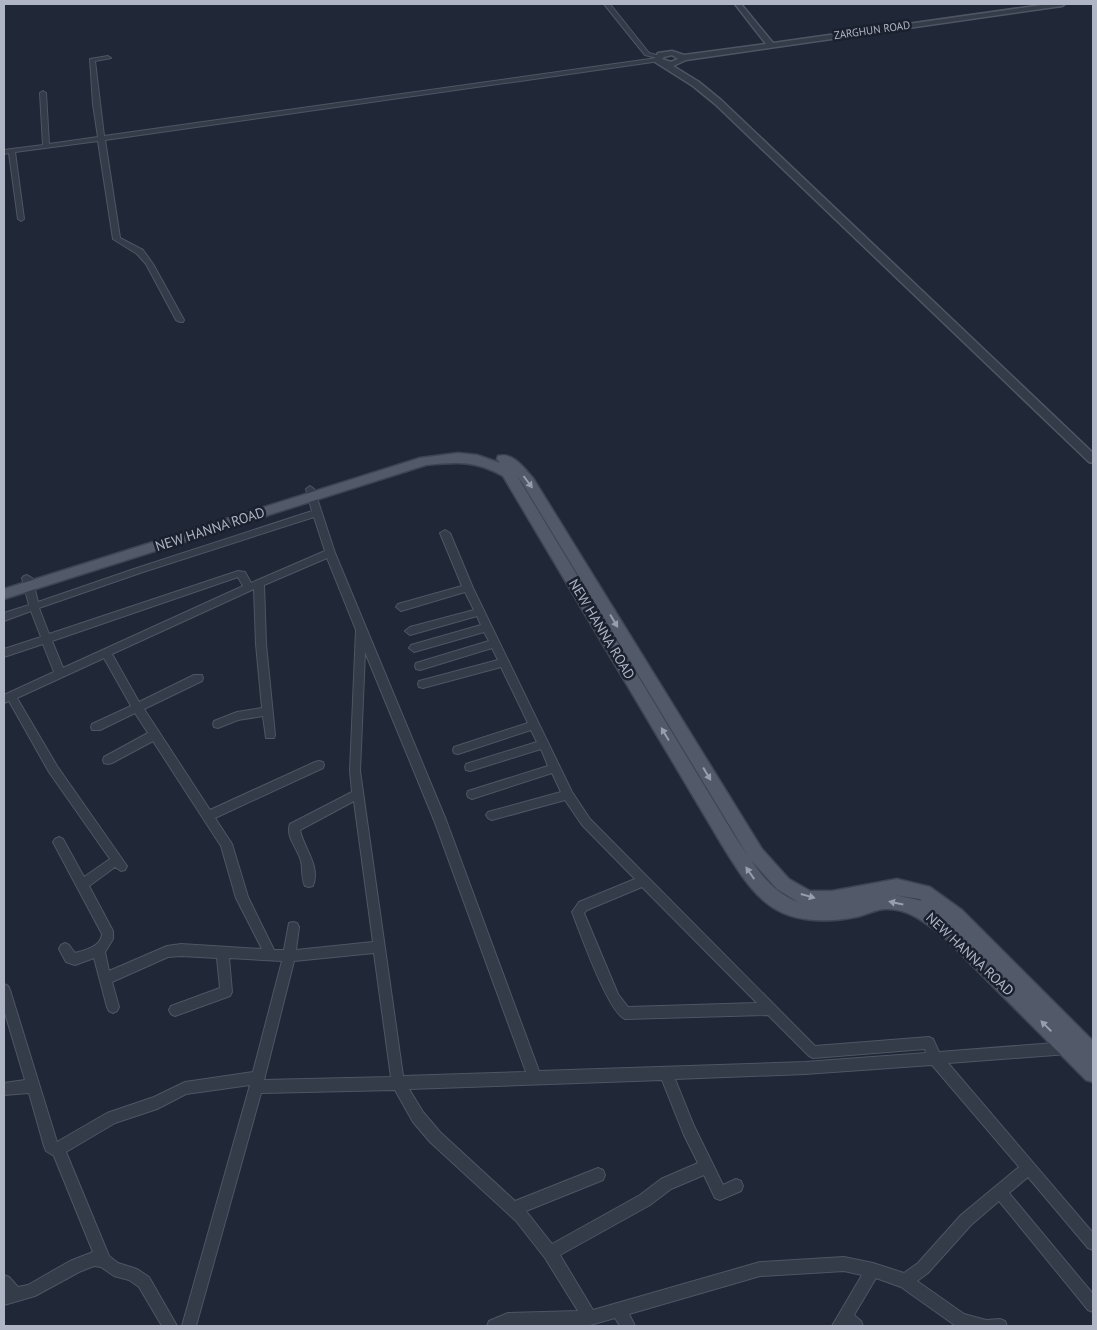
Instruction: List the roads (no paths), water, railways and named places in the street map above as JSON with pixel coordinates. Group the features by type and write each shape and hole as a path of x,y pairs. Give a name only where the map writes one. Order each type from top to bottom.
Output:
{"main road":[{"name":"NEW HANNA ROAD","path":"311,493 417,455 446,450 473,450 493,454 513,464 533,488 756,854 783,884 808,899 832,899 897,887 924,892 956,916 1089,1049"},
{"name":"NEW HANNA ROAD","path":"4,594 28,582 311,493 425,461 472,458 490,461 508,473 728,840 753,878 770,896 791,908 808,913 855,909 886,901 922,909 949,930 1093,1073"},
{"name":"NEW HANNA ROAD","path":"4,585 28,582"}],"street":[{"path":"607,4 647,54 689,73 1093,459"},
{"path":"738,4 770,43"},
{"path":"4,152 660,60 664,54 679,58 1035,4"},
{"name":"ZARGHUN ROAD","path":"679,58 770,43 1062,4"},
{"path":"689,73 704,55"},
{"path":"108,58 92,60 117,239 140,252 149,264 180,320"},
{"path":"679,58 682,72 689,73"},
{"path":"43,94 46,146"},
{"path":"12,151 21,219"},
{"path":"311,493 330,553 440,820 535,1078"},
{"path":"4,617 317,513"},
{"path":"445,534 468,588 543,744 568,795 586,822 813,1052 929,1043 935,1058 1093,1243"},
{"path":"82,884 119,863 53,769 7,698 259,583 330,553"},
{"path":"4,654 238,574 242,574 249,588"},
{"path":"28,582 34,607 60,674"},
{"path":"259,583 270,735"},
{"path":"401,607 468,588"},
{"path":"410,630 480,612"},
{"path":"414,648 487,627"},
{"path":"361,630 355,771 398,1083 418,1116 435,1137 513,1208 550,1254 590,1318"},
{"path":"420,666 495,643"},
{"path":"106,653 137,707 226,844 242,898 271,955"},
{"path":"423,684 504,662"},
{"path":"96,727 198,678"},
{"path":"218,724 237,716 268,711"},
{"path":"458,750 534,725"},
{"path":"108,760 156,734"},
{"path":"470,767 543,744"},
{"path":"209,816 319,765"},
{"path":"472,794 555,768"},
{"path":"309,882 307,861 294,832 294,827 358,794"},
{"path":"492,815 568,795"},
{"path":"59,842 107,930 108,938 99,950 75,958 70,958 65,949"},
{"path":"644,881 583,906 578,912 620,1009 625,1013 770,1009"},
{"path":"189,1326 257,1082 289,956 293,927"},
{"path":"106,979 166,952 181,950 289,956 379,947"},
{"path":"99,950 114,1007"},
{"path":"175,1010 226,992 223,953"},
{"path":"4,990 51,1146 59,1152 104,1261"},
{"path":"57,1150 112,1118 157,1103 185,1088 257,1082 398,1083 805,1068 1068,1048 1089,1049"},
{"path":"666,1073 689,1130 720,1193 736,1186"},
{"path":"4,1090 25,1088 32,1083"},
{"path":"550,1254 645,1200 666,1184 708,1166"},
{"path":"905,1281 923,1268 966,1220 1028,1168"},
{"path":"513,1208 598,1175"},
{"path":"1000,1192 1093,1305"},
{"path":"4,1282 9,1296 30,1291 76,1266 94,1259 104,1261 114,1269 132,1274 144,1282 170,1326"},
{"path":"494,1326 508,1320 590,1318 760,1269 844,1264 873,1270 905,1281 961,1321 983,1326"},
{"path":"847,1323 873,1270"},
{"path":"618,1310 628,1326"},
{"path":"989,1326 1000,1326"}]}
